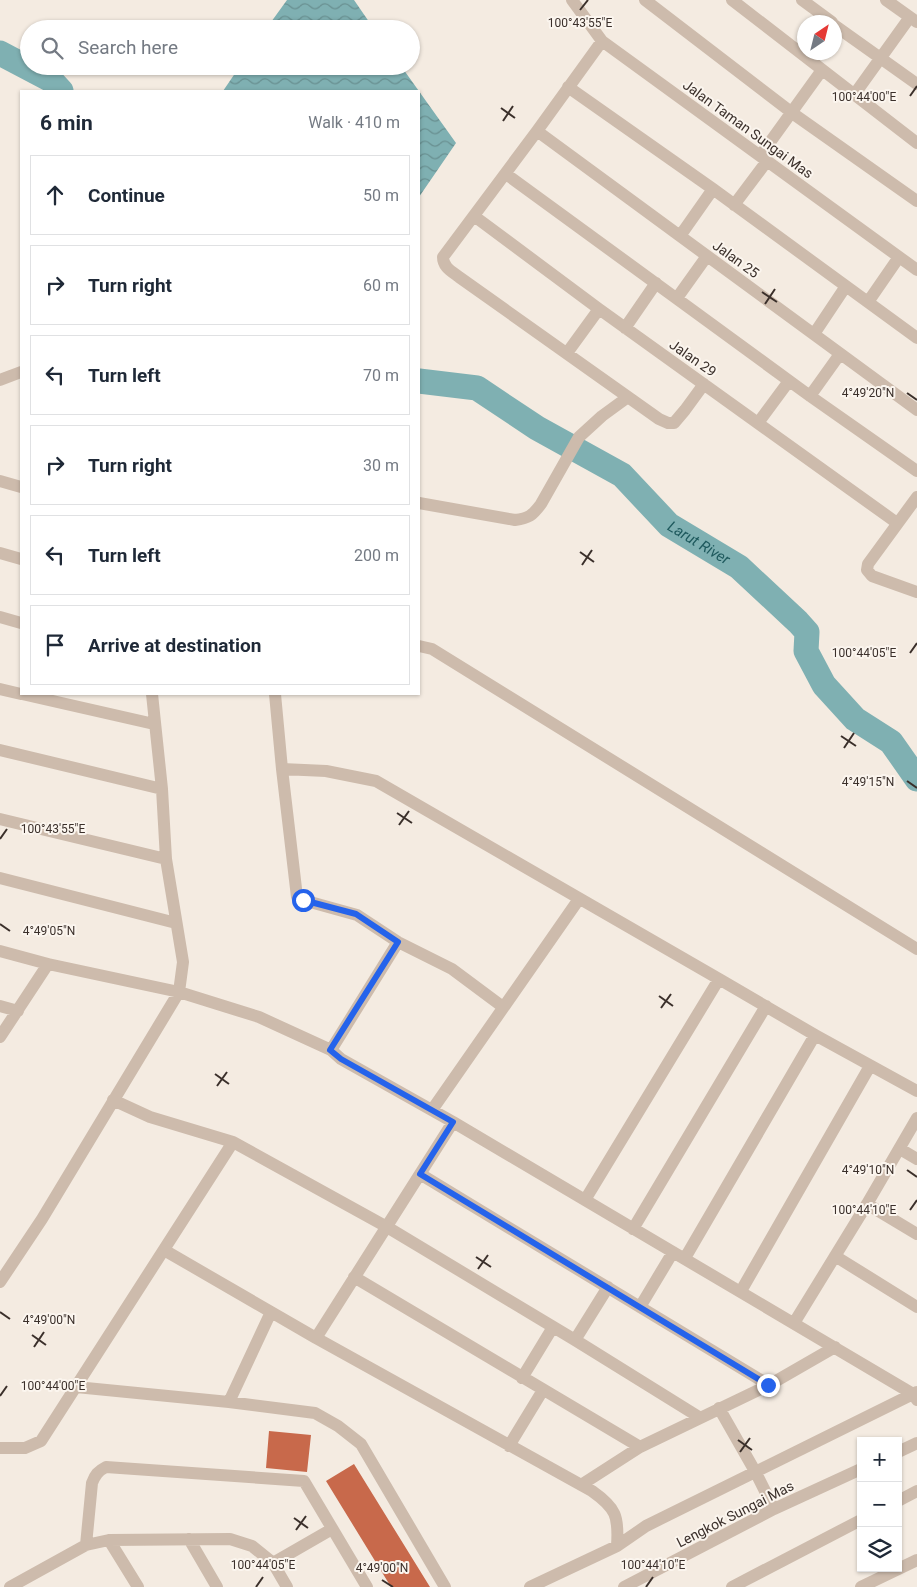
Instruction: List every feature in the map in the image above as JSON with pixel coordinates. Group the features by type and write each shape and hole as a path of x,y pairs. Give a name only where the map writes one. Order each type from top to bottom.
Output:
{"street":[{"name":"Jalan Taman Sungai Mas","path":"572,0 602,41 917,270"},
{"path":"644,0 791,112 917,201"},
{"path":"732,0 917,143"},
{"path":"802,0 821,15"},
{"path":"854,95 881,58 913,20 886,0"},
{"path":"842,30 917,84"},
{"path":"602,41 506,174 443,257 443,262 445,267 659,419 668,423 674,423 704,384"},
{"path":"734,205 791,112 822,70"},
{"path":"568,87 713,189 917,338"},
{"name":"Jalan 25","path":"537,131 917,410"},
{"path":"506,174 917,472"},
{"path":"680,236 713,189"},
{"name":"Jalan 29","path":"474,216 599,310 897,523"},
{"path":"677,298 707,256"},
{"path":"868,302 900,257"},
{"path":"624,328 656,283"},
{"path":"814,334 846,286"},
{"path":"567,353 599,310"},
{"path":"810,396 840,354"},
{"path":"0,380 20,372"},
{"path":"758,423 789,381"},
{"path":"420,503 515,520 528,518 535,513 548,493 579,437 602,416 628,397"},
{"path":"0,481 20,487"},
{"path":"916,589 872,576 867,570 868,564 917,496"},
{"path":"0,553 20,559"},
{"path":"0,617 20,623"},
{"path":"420,646 432,649 917,949"},
{"path":"0,689 20,694"},
{"path":"26,695 154,724"},
{"path":"0,1282 42,1219 179,992 183,962 166,859 162,789 152,695"},
{"path":"274,695 297,897 356,914 398,942 452,969 504,1007"},
{"path":"0,750 162,789"},
{"path":"282,769 326,771 376,782 815,1035 917,1091"},
{"path":"0,819 166,859"},
{"path":"0,878 176,923"},
{"path":"432,1110 579,899"},
{"path":"330,1050 398,942"},
{"path":"0,951 48,964 179,992 259,1016 330,1050 341,1059 453,1122 916,1396"},
{"path":"0,1037 48,964"},
{"path":"585,1200 719,979"},
{"path":"0,1006 18,1011"},
{"path":"633,1228 766,1006"},
{"path":"685,1258 815,1035"},
{"path":"741,1292 870,1066"},
{"path":"114,1100 150,1117 233,1142 387,1227 699,1417"},
{"path":"794,1323 917,1118"},
{"path":"316,1338 453,1122"},
{"path":"0,1448 25,1448 41,1441 233,1142"},
{"path":"900,1149 917,1159"},
{"path":"420,1174 768,1385"},
{"path":"867,1204 917,1234"},
{"path":"164,1250 316,1338 581,1485 606,1501 614,1512 618,1528 616,1546"},
{"path":"640,1307 673,1252"},
{"path":"835,1256 917,1307"},
{"path":"354,1277 640,1447"},
{"path":"575,1340 608,1287"},
{"path":"229,1402 272,1312"},
{"path":"522,1378 552,1327"},
{"path":"581,1485 640,1447 768,1385 835,1347"},
{"path":"76,1387 229,1402 315,1414 338,1426 360,1444 445,1587"},
{"path":"509,1446 543,1390"},
{"path":"530,1587 616,1546 646,1526 916,1396"},
{"path":"719,1408 774,1509"},
{"path":"902,1450 917,1444"},
{"path":"86,1545 94,1475 106,1467 304,1481 367,1587"},
{"name":"Lengkok Sungai Mas","path":"624,1587 774,1509 857,1471"},
{"path":"902,1499 917,1491"},
{"path":"732,1587 753,1582 857,1522"},
{"path":"273,1563 332,1528"},
{"path":"10,1587 86,1545 109,1540 189,1539 230,1539 252,1546 273,1563 287,1587"},
{"path":"189,1539 217,1587"},
{"path":"109,1540 132,1585"},
{"path":"861,1587 917,1560"}],"water":[{"path":"287,0 354,0 368,20 273,20"},
{"path":"234,75 407,75 418,90 224,90"},
{"path":"420,92 456,143 420,196"}],"building":[{"path":"269,1431 311,1435 307,1472 266,1468"},
{"path":"354,1464 430,1587 391,1587 326,1481"}],"waterway":[{"name":"Larut River","path":"0,53 20,64"},
{"name":"Larut River","path":"42,75 51,80 60,90"},
{"name":"Larut River","path":"420,381 477,388 537,428 622,475 669,525 739,567 807,632 806,651 824,685 855,719 891,742 917,779"}],"route":[{"path":"303,900 356,914 398,942 330,1050 341,1059 453,1122 420,1174 768,1385"}]}
